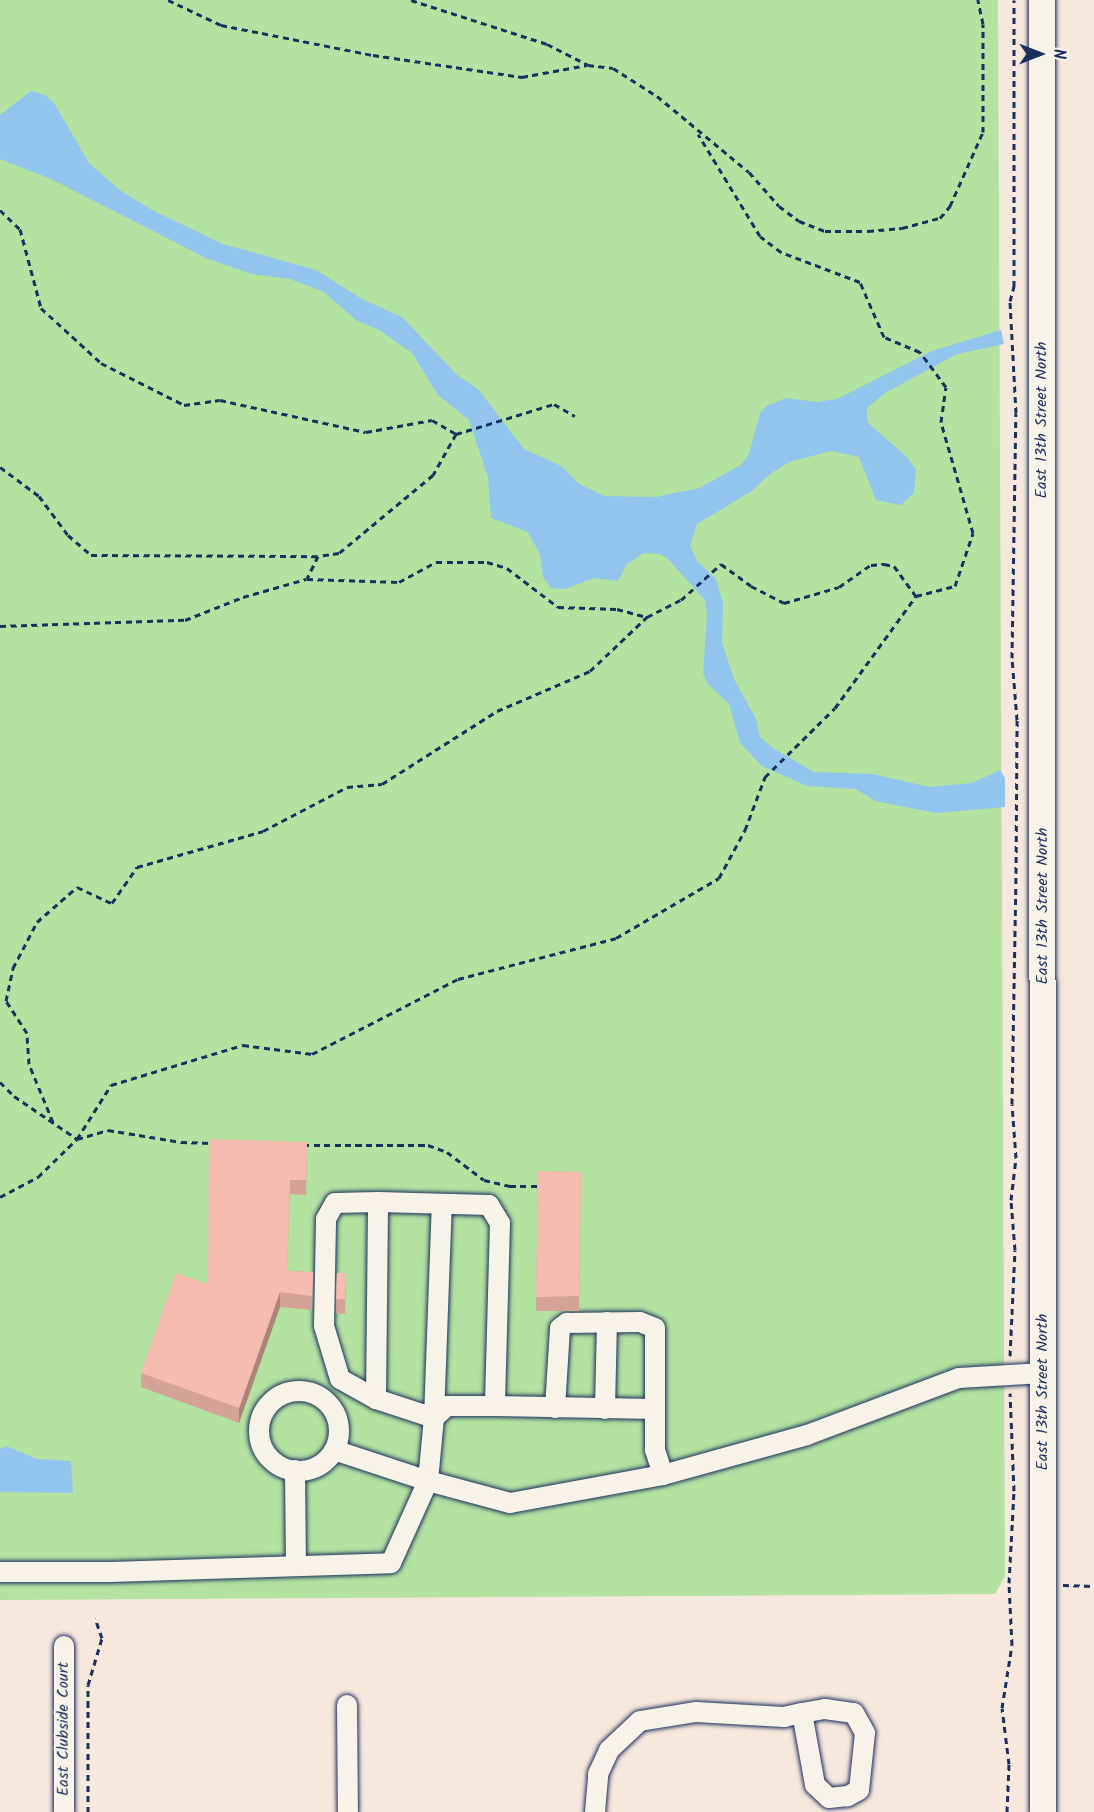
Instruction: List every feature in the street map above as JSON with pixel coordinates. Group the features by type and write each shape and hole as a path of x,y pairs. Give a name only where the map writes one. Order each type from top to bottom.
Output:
{"main road":[{"name":"East 13th Street North","path":"1042,0 1043,1812"}],"street":[{"path":"376,1399 378,1202"},
{"path":"434,1418 376,1399 340,1379 324,1326 326,1219 334,1203 489,1205 500,1223 495,1406"},
{"path":"0,1572 110,1572 296,1563 391,1563 428,1481 434,1418 442,1204"},
{"path":"605,1408 607,1322"},
{"path":"555,1408 560,1328 567,1323 640,1322 655,1328 655,1450 663,1475"},
{"path":"334,1450 399,1475 510,1503 663,1475 807,1435 959,1378 1043,1373"},
{"path":"303,1391 326,1402 338,1425 334,1450 314,1468 295,1470 276,1464 261,1443 261,1417 278,1397 303,1391"},
{"path":"434,1418 447,1406 655,1409"},
{"path":"295,1470 296,1563"},
{"name":"East Clubside Court","path":"64,1646 64,1812"},
{"path":"347,1705 348,1812"},
{"path":"595,1812 598,1774 609,1750 640,1721 696,1712 784,1717 802,1713 825,1709 854,1713 866,1733 859,1790 828,1798 815,1785 802,1713"}],"path":[{"path":"168,0 221,25 373,55 522,77 588,64"},
{"path":"411,0 526,36 588,64 613,68 657,96 698,134 749,172 779,206 799,221 825,231 902,228 940,218 950,206 983,132 983,24 978,0"},
{"path":"1006,1812 1009,1764 1002,1708 1012,1645 1010,1375 1015,1250 1011,1200 1016,1158 1012,1104 1017,802 1012,658 1016,412 1010,301 1014,275 1014,0"},
{"path":"0,1197 38,1177 77,1139 111,1085 243,1045 312,1054 458,979 616,938 719,878 745,830 765,777 836,708 916,596 955,586 973,533 941,422 946,387 920,352 885,337 860,282 781,252 760,236 698,134"},
{"path":"0,210 20,229 41,308 101,363 184,405 220,400 366,432 432,420 456,434"},
{"path":"0,467 39,496 68,535 91,555 318,556 339,553 433,475 456,434 502,418 554,404 576,416"},
{"path":"307,579 318,556"},
{"path":"0,626 185,620 243,597 307,579 399,582 436,562 487,562 507,568 558,607 617,609 647,617"},
{"path":"53,1122 29,1064 27,1033 6,1001 13,968 37,922 77,887 112,903 137,867 263,831 347,787 382,784 497,711 590,671 647,617 681,600 721,564 751,586 783,603 839,587 871,565 884,564 894,566 916,596"},
{"path":"0,1082 77,1139"},
{"path":"77,1139 108,1130 181,1142 224,1143"},
{"path":"299,1144 428,1145 447,1152 484,1180 510,1186 538,1186"},
{"path":"1043,1584 1094,1586"},
{"path":"88,1812 88,1685 102,1638 94,1618"}],"green space":[{"path":"0,0 998,0 1005,1576 995,1594 0,1600"}],"water":[{"path":"31,91 45,95 54,103 89,163 121,191 154,211 223,244 316,270 362,299 402,317 457,375 478,389 524,449 561,466 579,484 604,496 656,497 699,488 741,465 749,454 760,413 766,406 786,398 817,402 837,399 932,351 1001,330 1004,344 957,354 885,393 867,408 867,422 907,457 916,470 914,493 901,505 876,500 859,457 831,451 789,462 770,474 752,491 697,524 690,546 697,561 716,579 723,603 722,643 734,679 756,719 760,737 774,749 814,772 872,774 930,787 972,783 1000,770 1005,778 1005,807 936,813 875,801 856,789 807,786 762,766 740,743 729,704 708,684 703,673 707,615 705,600 668,559 660,554 644,553 627,564 618,581 594,578 565,589 551,588 543,577 540,554 528,532 491,518 488,478 469,420 438,395 412,353 379,330 356,320 324,292 290,279 252,274 208,259 51,179 0,159 0,115"},
{"path":"6,1446 37,1459 71,1461 73,1493 0,1492 0,1449"}],"building":[{"path":"209,1139 307,1142 306,1180 290,1180 287,1271 313,1272 312,1296 280,1292 239,1408 141,1373 176,1273 208,1284"},
{"path":"538,1171 581,1172 579,1296 536,1297"},
{"path":"337,1273 346,1273 345,1299 336,1299"}]}
